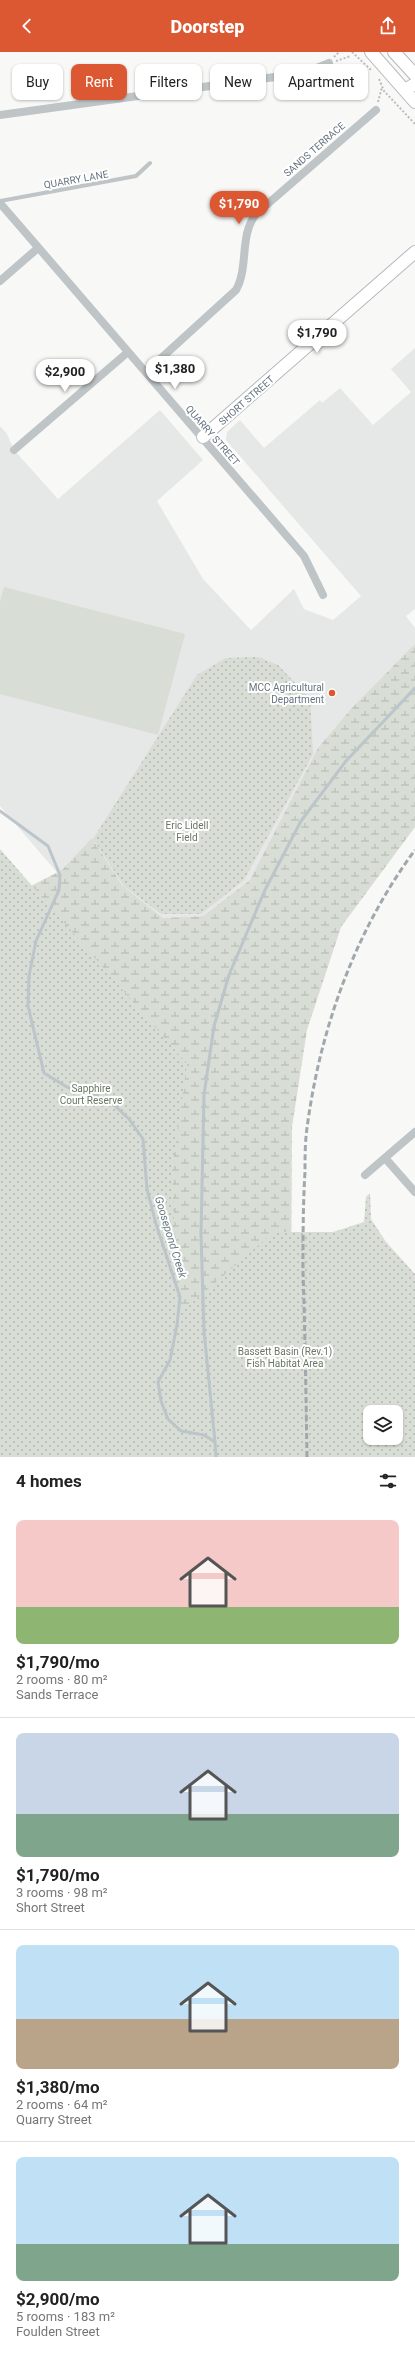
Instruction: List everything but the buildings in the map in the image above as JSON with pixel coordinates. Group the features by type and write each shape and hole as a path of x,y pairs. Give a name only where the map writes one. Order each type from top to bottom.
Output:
{"street":[{"path":"371,52 408,88 415,102"},
{"path":"394,52 415,76 408,88"},
{"path":"0,115 304,73 330,63"},
{"name":"SANDS TERRACE","path":"146,372 236,290 244,273 248,227 256,214 376,110"},
{"name":"QUARRY STREET","path":"0,202 304,556 323,595"},
{"path":"0,281 38,248"},
{"name":"SHORT STREET","path":"203,438 415,252"},
{"path":"14,450 128,352"},
{"path":"365,1175 415,1132"},
{"path":"385,1158 415,1192"}],"lane":[{"name":"QUARRY LANE","path":"0,202 136,176 150,163"}],"path":[{"path":"352,52 378,78 386,94 415,124"},
{"path":"330,63 351,56"},
{"path":"376,110 382,85"}],"shaded area":[{"path":"415,348 415,609 406,616 415,628 415,645 250,880 203,916 163,918 122,885 92,838 60,876 0,806 0,426 7,434 14,450 58,499 160,410 203,460 157,501 203,579 251,630 294,589 304,609 333,620 361,596 226,440 227,432 240,420 264,448 320,400 322,403 340,388 373,425 411,392 391,369"}],"green space":[{"path":"4,587 185,634 158,735 0,694 0,602"},
{"path":"415,644 415,827 341,927 307,1030 292,1127 290,1457 0,1177 17,893 62,870 92,838 122,885 163,918 203,916 250,880 318,748 351,709"},
{"name":"Eric Lidell Field","path":"258,657 278,665 310,699 313,754 244,880 201,914 161,914 124,886 93,839 197,675 226,658"},
{"path":"0,849 187,1064 172,1170 178,1315 274,1232 333,1232 364,1222 366,1197 370,1193 371,1219 386,1242 415,1274 415,1457 0,1457"}],"waterway":[{"path":"215,1442 204,1331 201,1234 204,1095 214,1026 229,975 265,890 301,821 346,761 415,688"},
{"name":"Goosepond Creek","path":"0,811 48,846 60,875 59,890 36,941 29,976 28,1006 44,1073 67,1087 95,1095 115,1106 129,1119 143,1139 147,1189 156,1224 180,1297 177,1325 170,1360 158,1382 161,1401 168,1419 181,1431 204,1435 215,1442 216,1457"}],"railway":[{"path":"307,1457 303,1221 306,1139 313,1091 321,1054 343,982 358,947 375,914 394,881 415,850"}],"place":[{"name":"MCC Agricultural Department","path":"332,693"}],"park label":[{"name":"Sapphire Court Reserve","path":"91,1094"},
{"name":"Bassett Basin (Rev.1) Fish Habitat Area","path":"285,1356"}]}
